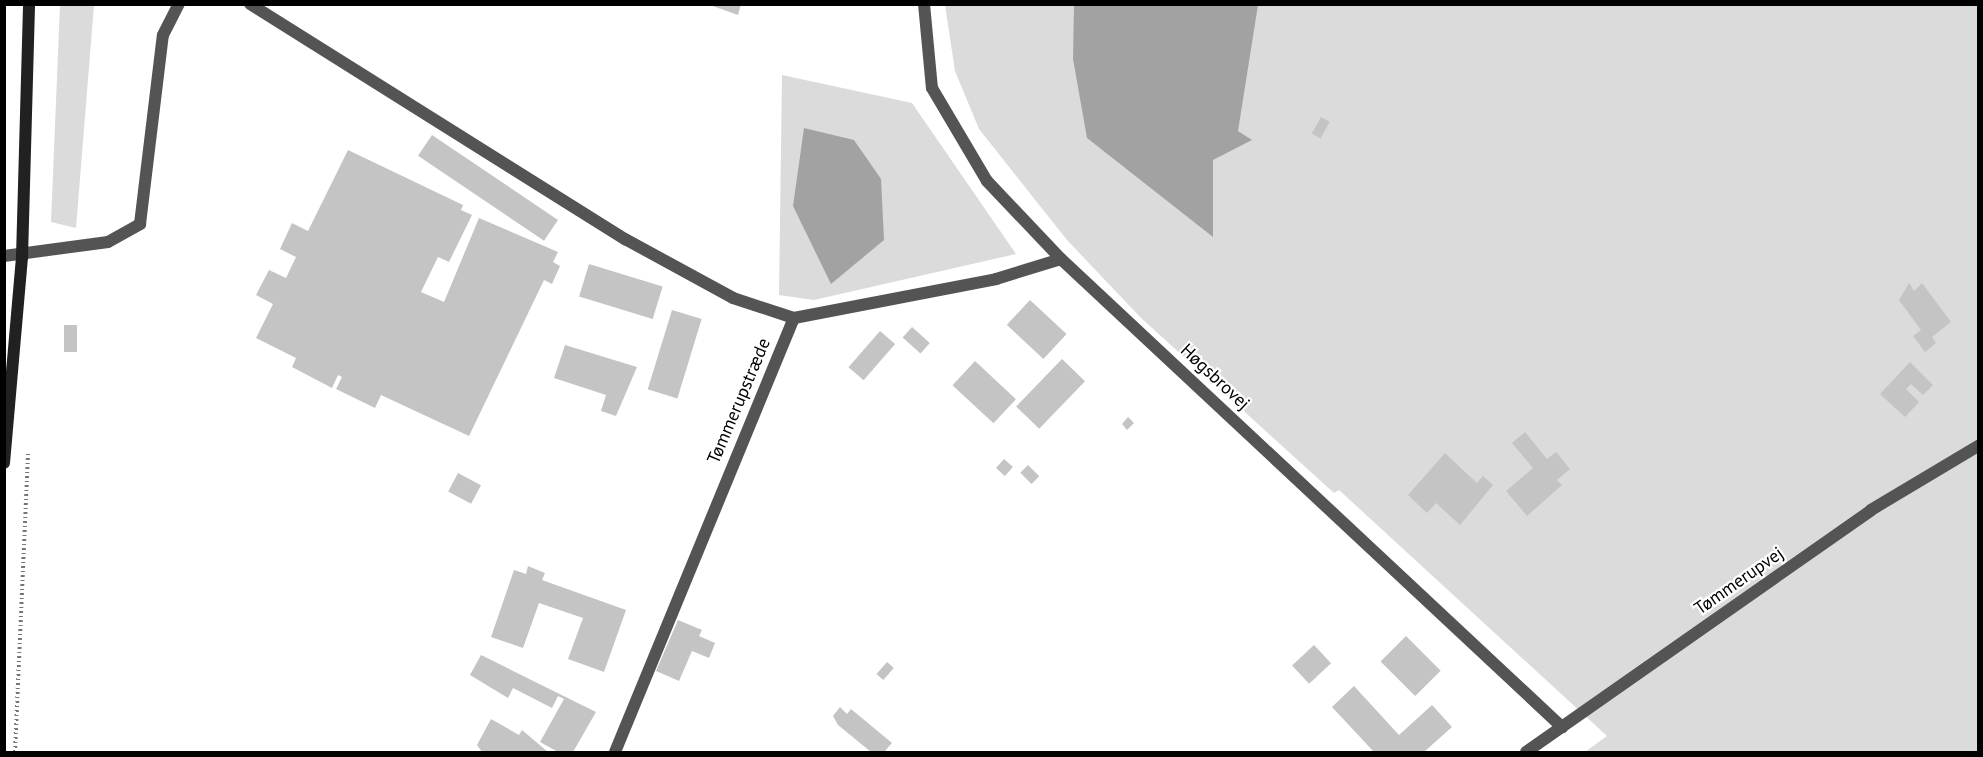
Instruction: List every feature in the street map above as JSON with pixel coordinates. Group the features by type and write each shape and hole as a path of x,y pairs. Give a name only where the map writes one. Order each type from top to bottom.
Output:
{"main road":[{"path":"4,463 22,257 28,4"}],"street":[{"path":"4,256 22,257 108,242 140,224 163,35 179,4"},
{"path":"250,4 625,239 733,298 794,318 996,279 1061,260"},
{"name":"Høgsbrovej","path":"924,4 932,88 987,182 1061,260 1562,728"},
{"name":"Tømmerupstræde","path":"615,753 794,318"},
{"name":"Tømmerupvej","path":"1526,753 1871,510 1978,446"}],"shaded area":[{"path":"60,5 94,5 76,228 51,222"},
{"path":"945,5 1978,5 1978,752 1585,752 1607,736 1339,490 1334,493 1141,318 1067,240 979,129 955,71"},
{"path":"1074,5 1258,5 1238,131 1252,140 1213,160 1213,237 1087,138 1073,59"},
{"path":"782,75 912,103 1016,254 814,300 779,295"},
{"path":"804,128 854,140 881,179 884,240 831,284 793,206"}],"building":[{"path":"707,4 741,4 738,15"},
{"path":"1321,117 1330,122 1321,138 1312,134"},
{"path":"432,135 558,220 544,241 418,156"},
{"path":"348,150 463,205 461,210 472,215 449,262 438,257 421,292 444,302 479,218 558,252 553,262 560,266 552,284 544,280 469,436 381,395 375,408 336,389 342,377 338,375 332,388 292,367 296,358 256,338 273,304 256,295 269,270 286,278 296,257 280,249 292,223 308,231"},
{"path":"589,264 663,287 653,319 579,297"},
{"path":"1909,283 1914,291 1922,283 1951,322 1932,337 1936,343 1925,352 1913,336 1921,330 1899,300"},
{"path":"1030,300 1067,334 1043,359 1007,325"},
{"path":"672,310 702,319 677,398 648,389"},
{"path":"64,325 77,325 77,352 64,352"},
{"path":"912,327 930,343 920,353 903,337"},
{"path":"880,331 895,344 864,380 849,367"},
{"path":"565,345 637,367 616,416 601,411 606,395 554,378"},
{"path":"1062,359 1085,381 1039,429 1016,406"},
{"path":"975,361 1016,399 993,423 952,385"},
{"path":"1910,362 1933,385 1923,395 1911,384 1906,389 1919,402 1905,417 1880,394"},
{"path":"1128,417 1134,423 1127,430 1122,424"},
{"path":"1525,432 1547,459 1556,452 1570,469 1557,480 1562,485 1527,516 1506,491 1533,468 1512,443"},
{"path":"1445,453 1477,483 1483,476 1493,485 1460,525 1436,503 1427,513 1408,495"},
{"path":"1004,459 1013,467 1005,476 996,468"},
{"path":"1028,465 1039,476 1032,484 1020,473"},
{"path":"458,473 481,485 471,504 448,492"},
{"path":"528,566 545,573 542,580 626,610 604,672 568,659 583,618 539,603 523,648 491,637 514,570 526,574"},
{"path":"678,620 702,630 699,636 715,643 709,658 692,651 679,681 656,671"},
{"path":"1406,636 1441,671 1415,696 1381,661"},
{"path":"1314,645 1331,663 1309,684 1292,665"},
{"path":"481,655 596,712 573,752 558,752 540,742 564,699 558,696 552,708 513,688 508,698 470,675"},
{"path":"887,662 894,668 883,680 877,674"},
{"path":"1354,686 1399,735 1432,705 1452,727 1424,752 1374,752 1332,707"},
{"path":"840,707 847,714 851,709 892,743 884,752 871,752 838,725 833,716"},
{"path":"491,719 519,735 522,730 548,752 482,752 477,745"}]}
